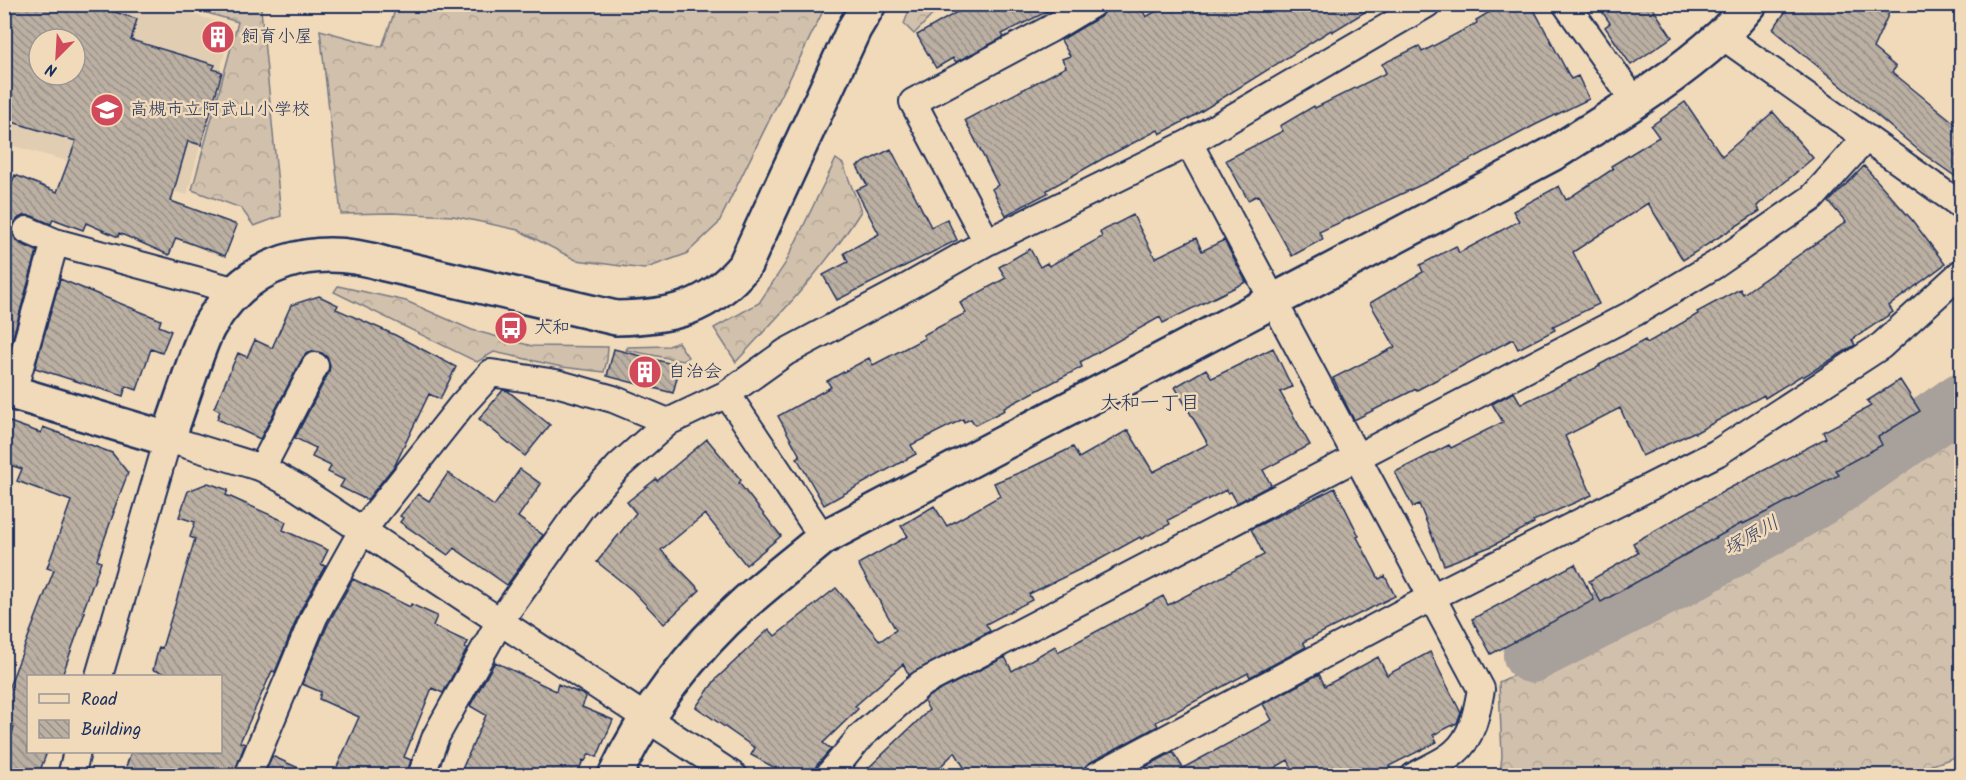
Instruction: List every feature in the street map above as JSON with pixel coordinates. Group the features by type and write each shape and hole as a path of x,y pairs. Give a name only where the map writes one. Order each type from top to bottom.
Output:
{"street":[{"path":"99,675 168,439 208,328 221,308 237,291 274,266 296,258 318,254 341,254 616,318 650,317 686,309 717,292 745,265 854,29 869,4"},
{"path":"987,242 913,102 1092,4"},
{"path":"421,776 436,736 500,621 584,506 619,466 668,422 727,394 786,352 987,242 1189,143 1427,4"},
{"path":"1566,4 1635,102"},
{"path":"615,776 646,717 693,656 743,604 823,538 1556,152 1635,102 1721,35 1750,4"},
{"path":"1721,35 1962,206"},
{"path":"828,776 861,736 921,684 1634,313 1715,265 1812,198 1866,138"},
{"path":"1189,143 1482,689 1476,718 1467,738 1454,753 1414,776"},
{"path":"27,230 55,242 237,291"},
{"path":"55,242 9,391 262,468 298,488 734,776"},
{"path":"1096,776 1432,597 1717,453 1881,346 1962,272"},
{"path":"262,468 315,366"},
{"path":"248,776 314,616 362,531 461,406 490,374 556,382 613,399 668,422"},
{"path":"727,394 823,538"},
{"path":"70,776 78,753"}],"shaded area":[{"name":"高槻市立阿武山小学校","path":"5,5 162,5 232,26 187,195 7,144 5,152"}],"green space":[{"path":"397,4 826,5 718,224 686,254 644,269 576,260 518,230 453,216 392,213 341,214 320,30 382,47"},
{"path":"911,4 942,5 914,34 904,24"},
{"path":"180,5 247,5 261,9 281,216 254,226 241,208 192,190 238,22"},
{"path":"836,159 843,164 861,211 818,271 736,362 714,328 759,303 785,264"},
{"path":"338,286 406,301 472,330 532,346 608,347 604,372 562,367 494,352 477,362 334,292"},
{"path":"678,342 688,357 683,361 626,350 628,347 669,346"},
{"path":"1961,424 1961,755 1904,775 1500,775 1502,756 1499,682 1699,590 1826,517 1938,443"}],"building":[{"name":"高槻市立阿武山小学校","path":"4,4 89,4 137,19 131,40 215,65 213,69 222,72 201,145 188,141 171,201 237,225 225,256 176,238 169,255 119,233 118,237 86,223 83,230 53,219 51,224 25,215 13,225 12,232 21,244 37,251 7,358 4,357 4,202 15,175 57,192 76,141 12,122 14,116 4,113"},
{"path":"971,4 1062,4 1002,34 1004,37 956,62 953,58 936,68 917,35"},
{"path":"1107,4 1139,4 1146,17 1169,4 1378,4 1332,32 1331,30 1192,117 1160,134 1158,130 1104,158 1047,190 1048,193 1006,215 992,189 998,185 965,120 1066,67 1062,59 1070,56 1061,40 1100,17 1105,12"},
{"path":"1503,4 1531,4 1571,79 1578,76 1589,99 1438,177 1319,232 1323,239 1292,256 1258,195 1248,200 1226,160 1283,131 1280,126 1314,106 1315,108 1386,73 1382,64 1419,46 1422,52 1477,23 1476,20"},
{"path":"1597,4 1650,4 1672,37 1631,65 1605,27 1610,23"},
{"path":"1791,4 1893,4 1873,48 1896,67 1892,72 1962,129 1962,181 1922,153 1773,29"},
{"path":"1685,102 1722,156 1773,112 1813,158 1757,206 1760,211 1683,260 1648,203 1573,252 1599,304 1553,326 1555,330 1518,349 1513,339 1417,390 1354,420 1333,378 1395,347 1370,303 1423,272 1420,265 1456,246 1459,253 1519,221 1513,211 1559,186 1566,200 1613,169 1611,166 1659,137 1651,126"},
{"path":"891,149 931,227 947,219 957,240 837,300 823,275 848,262 844,253 879,234 856,190 867,185 857,166"},
{"path":"1864,166 1912,220 1945,264 1889,306 1893,312 1852,340 1855,345 1765,398 1764,395 1695,433 1642,456 1620,408 1565,436 1592,495 1533,521 1534,523 1492,546 1444,565 1419,504 1413,507 1395,472 1449,445 1451,448 1503,422 1492,404 1514,392 1521,404 1600,366 1645,340 1647,343 1740,289 1743,294 1846,222 1829,202"},
{"path":"1133,215 1155,258 1196,238 1202,251 1224,240 1246,282 1163,323 1160,317 1080,362 1082,367 975,425 971,419 964,422 963,419 911,445 916,454 824,505 797,458 800,456 778,416 831,387 827,381 869,358 873,365 925,338 923,335 966,313 960,303 1006,278 999,267 1030,249 1040,267 1047,263 1049,266 1102,237 1100,232"},
{"path":"60,279 161,320 159,326 171,331 162,353 151,349 137,390 126,386 123,396 35,368"},
{"path":"319,296 338,305 336,309 395,335 456,367 440,399 429,394 395,465 367,500 340,487 344,480 328,472 331,466 312,457 316,448 295,438 329,372 328,358 322,353 314,351 306,354 302,359 260,439 217,419 220,411 214,408 238,353 247,357 255,340 272,348 291,305"},
{"path":"1273,348 1292,387 1280,392 1310,445 1263,470 1271,485 1237,503 1231,492 1228,493 1226,490 1168,520 1170,524 1029,594 1032,600 986,624 990,631 909,675 903,664 855,706 858,709 823,743 831,749 816,766 813,776 790,776 751,755 755,748 696,707 716,679 769,629 775,636 836,588 880,641 896,630 858,564 908,536 901,526 934,506 947,526 1000,496 994,483 1073,447 1079,458 1128,430 1153,472 1208,444 1175,387 1206,369 1212,378"},
{"name":"自治会","path":"614,349 680,366 673,393 607,376"},
{"path":"1900,380 1920,411 1878,437 1882,445 1836,470 1839,475 1742,523 1601,602 1589,581 1638,553 1633,543 1726,490 1826,438 1823,432 1871,406 1867,401"},
{"path":"503,390 508,391 550,425 525,456 479,419"},
{"path":"4,420 41,433 43,427 112,453 128,473 97,560 101,562 62,675 27,675 27,753 47,753 38,776 4,776 4,754 14,728 4,725 4,700 54,570 47,568 71,501 17,481 22,469 4,463"},
{"path":"707,439 741,480 739,483 781,536 746,565 705,514 661,550 700,590 664,624 632,590 597,562 636,513 627,502 656,479 657,481"},
{"path":"520,469 541,484 518,517 543,535 507,585 454,548 448,555 400,522 403,518 400,516 418,494 429,501 448,473 494,506"},
{"path":"208,483 228,490 226,495 286,522 283,530 328,550 321,564 325,566 300,611 275,672 272,671 240,742 245,744 233,776 123,776 131,753 222,753 222,675 170,675 153,670 159,647 162,648 195,539 190,537 195,522 179,517 188,491"},
{"path":"1335,488 1379,579 1385,576 1395,596 1303,642 1306,647 1250,677 1248,673 1156,722 1158,726 1089,763 1083,769 1081,776 969,776 955,752 931,776 848,776 854,768 862,774 929,710 924,701 929,696 1005,657 1012,671 1055,646 1058,652 1163,596 1168,605 1264,555 1251,529"},
{"path":"1575,564 1594,600 1491,654 1472,619"},
{"path":"353,579 410,607 411,604 437,616 433,626 468,642 465,648 467,649 443,693 432,688 404,757 411,760 406,776 333,776 359,717 319,699 321,692 302,684 328,624"},
{"path":"1430,652 1461,713 1457,723 1433,735 1437,742 1389,766 1394,776 1296,776 1288,760 1260,776 1129,776 1173,752 1183,768 1272,720 1263,704 1319,674 1325,686 1378,657 1387,675"},
{"path":"495,662 556,691 558,684 584,695 586,697 582,707 613,720 597,757 589,754 585,761 583,760 577,776 459,776 486,715 470,706"},
{"path":"272,756 316,776 264,776"}],"waterway":[{"name":"塚原川","path":"1531,655 1683,578 1825,495 1962,400"}],"place":[{"name":"飼育小屋","path":"218,37"},
{"name":"高槻市立阿武山小学校","path":"107,110"},
{"name":"大和","path":"511,328"},
{"name":"自治会","path":"645,372"}],"district":[{"name":"大和一丁目","path":"1150,404"}]}
